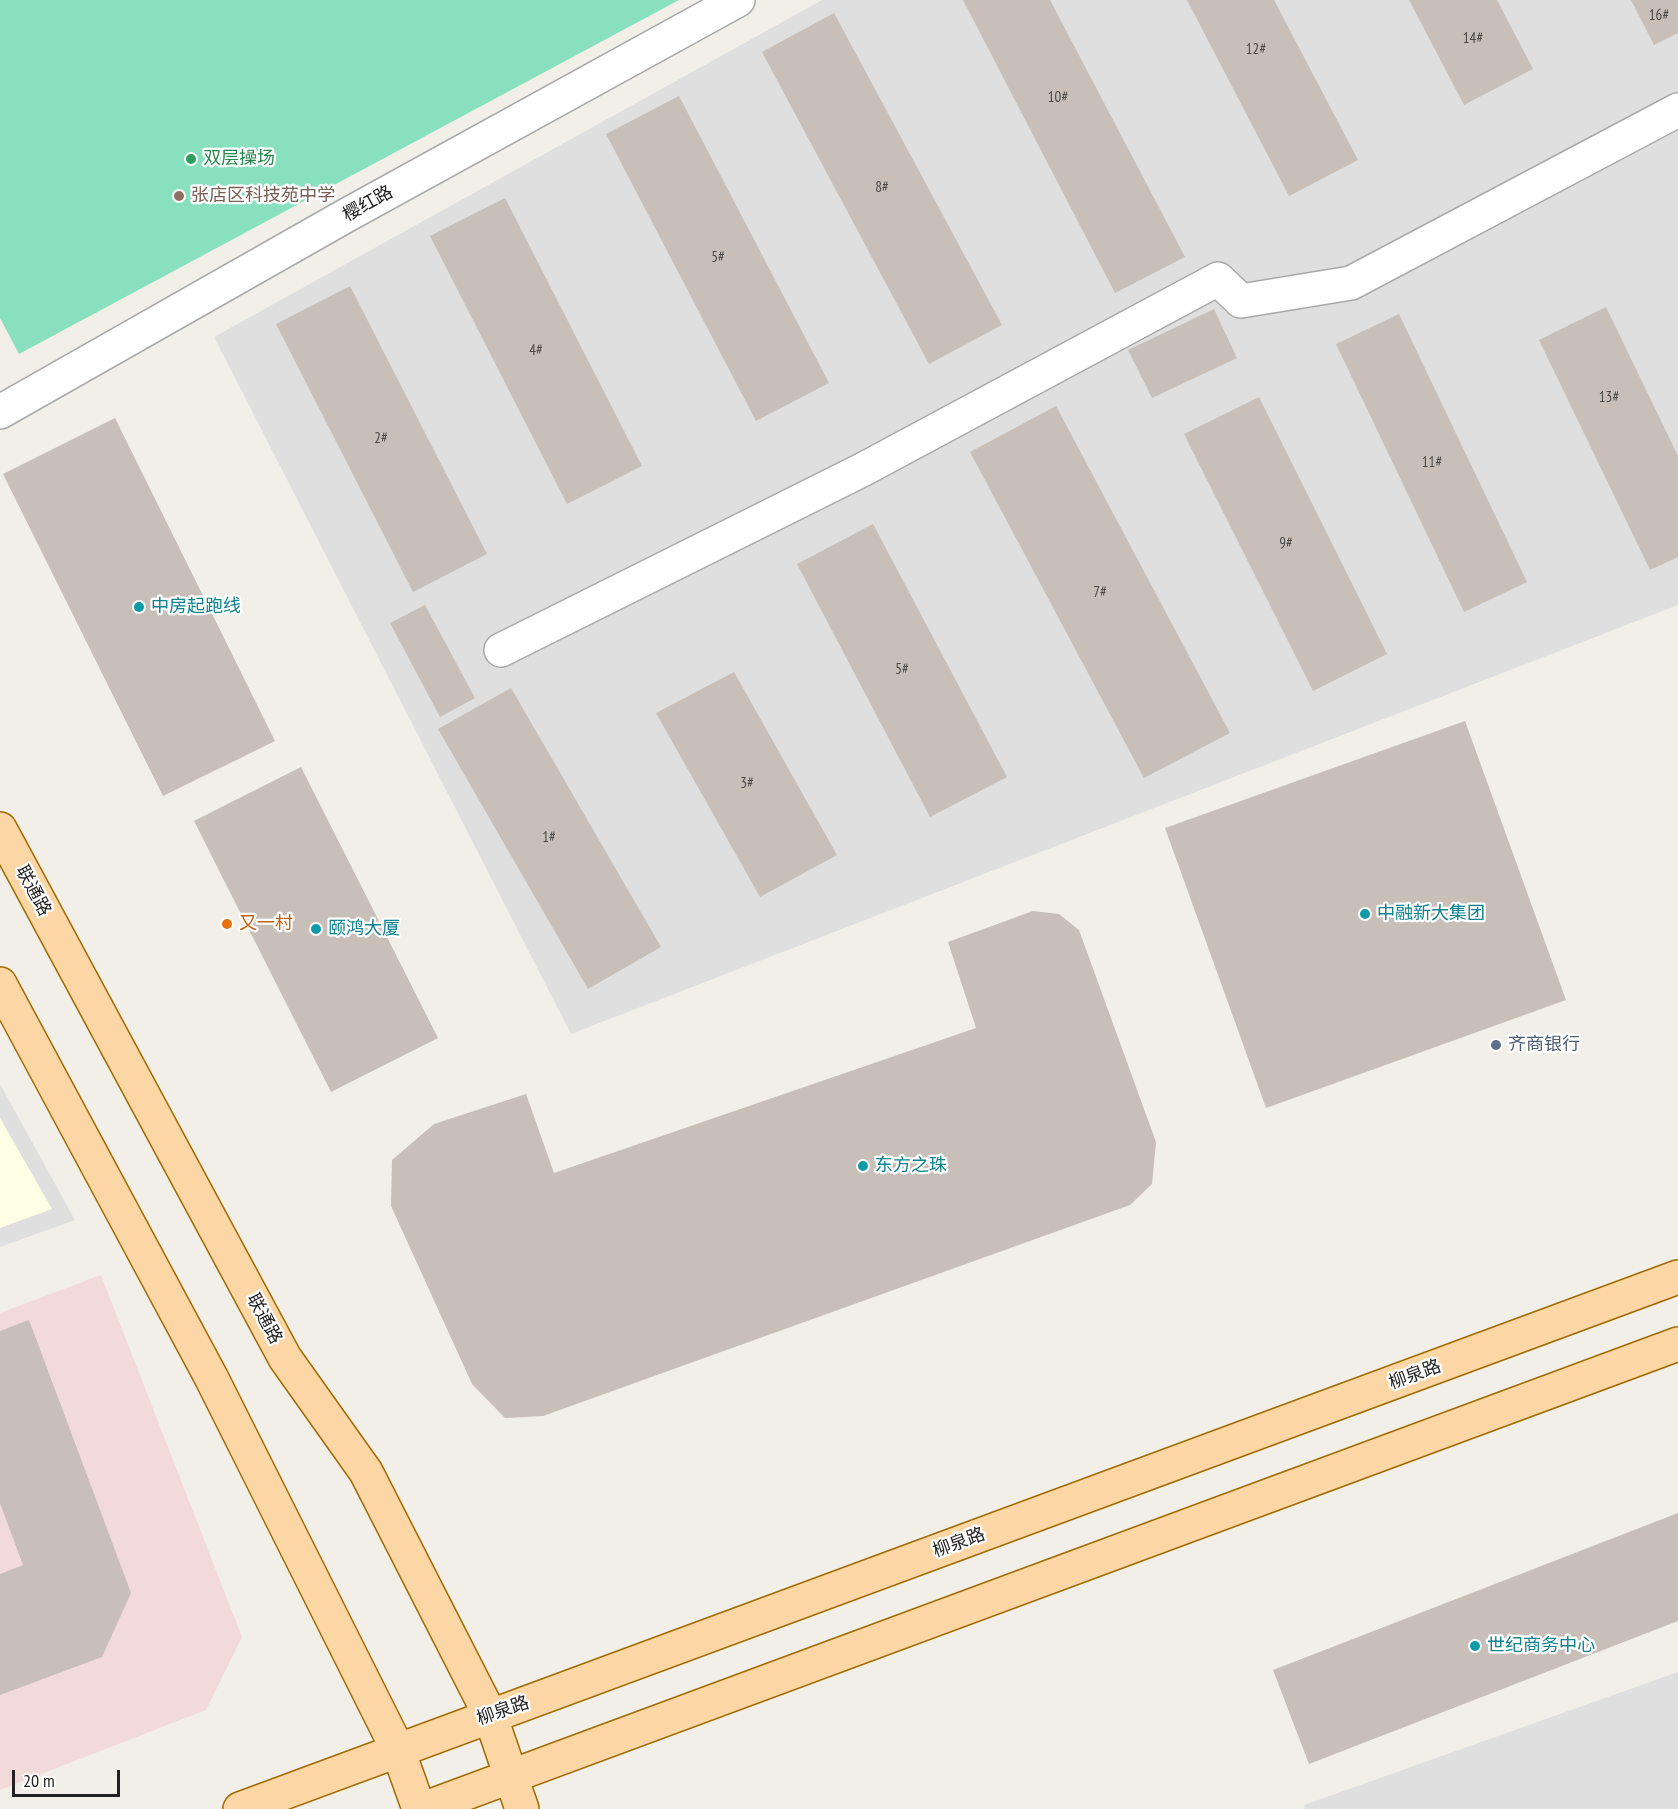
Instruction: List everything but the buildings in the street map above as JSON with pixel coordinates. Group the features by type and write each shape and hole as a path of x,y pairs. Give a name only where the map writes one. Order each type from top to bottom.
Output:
{"main road":[{"name":"联通路","path":"0,829 285,1358 366,1472 490,1715 522,1809"},
{"path":"0,984 211,1377 398,1750 421,1809 1678,1344"},
{"name":"柳泉路","path":"240,1809 1678,1277"}],"street":[{"name":"樱红路","path":"0,412 346,215 737,0"},
{"path":"501,650 862,470 1218,279 1241,301 1352,283 1678,111"}],"shaded area":[{"path":"822,0 1678,0 1678,605 571,1034 214,337"},
{"path":"0,1084 75,1220 0,1247"},
{"path":"0,1118 52,1209 0,1228"},
{"path":"101,1275 242,1637 206,1710 0,1790 0,1313"},
{"path":"1678,1672 1678,1809 1305,1809 1304,1805"}],"green space":[{"name":"双层操场","path":"0,0 679,0 19,354 0,318"}],"place":[{"name":"双层操场","path":"191,159"},
{"name":"张店区科技苑中学","path":"179,196"},
{"name":"中房起跑线","path":"139,607"},
{"name":"中融新大集团","path":"1365,914"},
{"name":"又一村","path":"227,924"},
{"name":"颐鸿大厦","path":"316,929"},
{"name":"齐商银行","path":"1496,1045"},
{"name":"东方之珠","path":"863,1166"},
{"name":"世纪商务中心","path":"1475,1646"}]}
